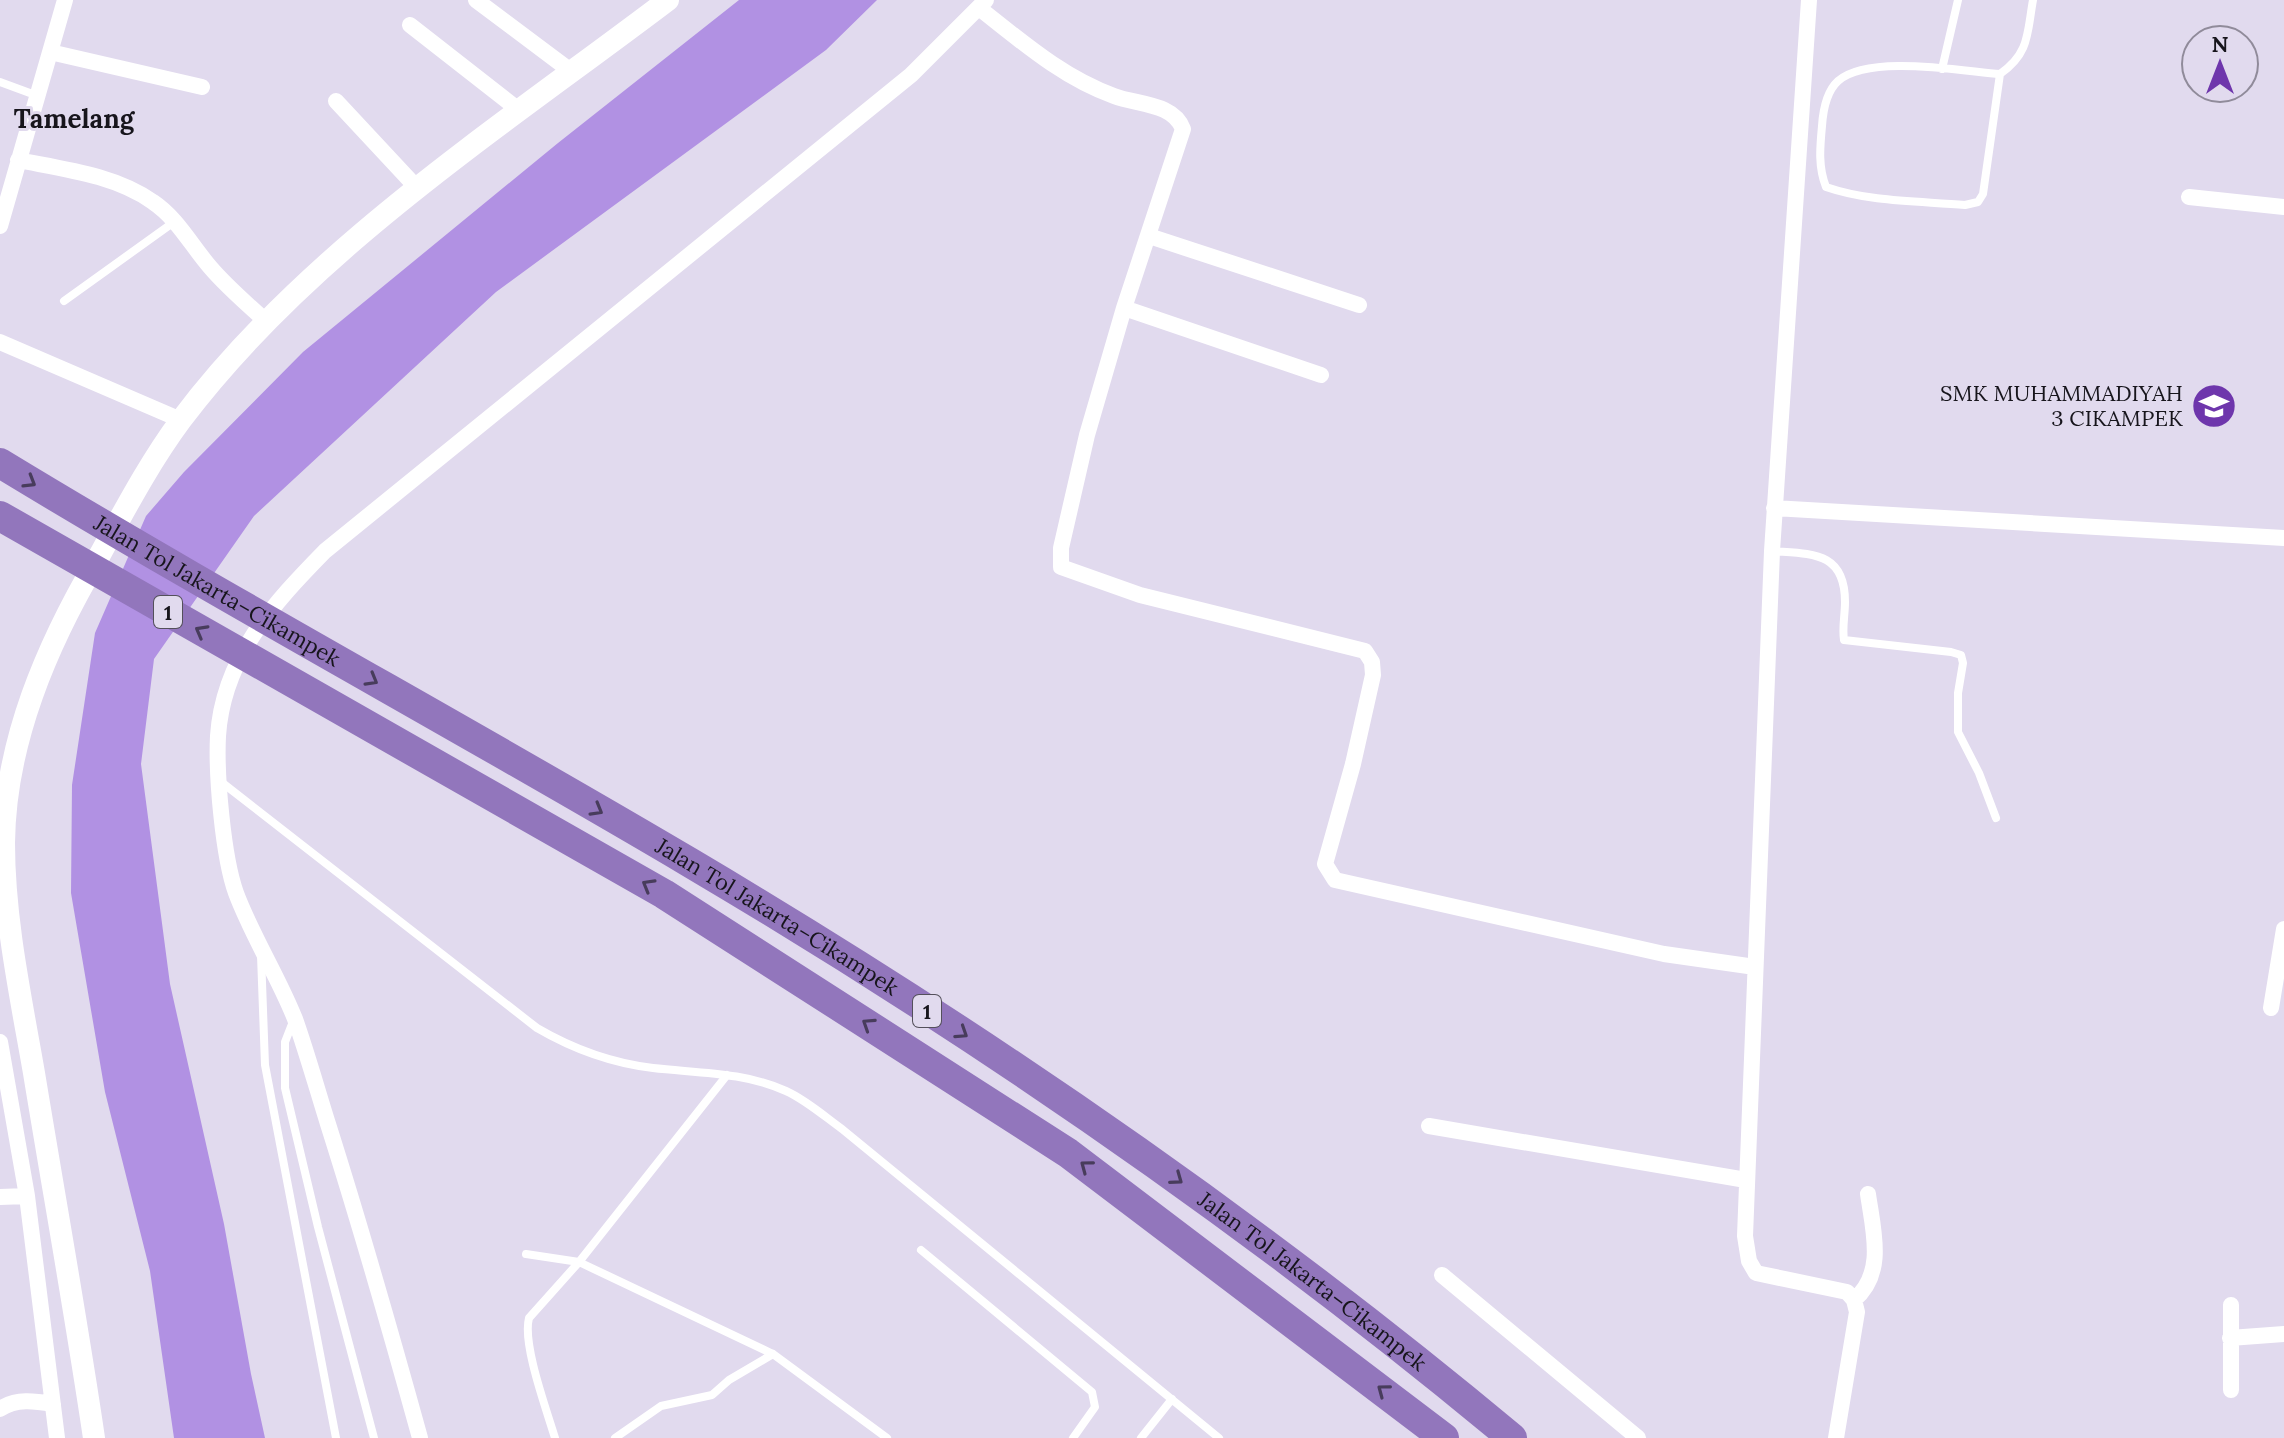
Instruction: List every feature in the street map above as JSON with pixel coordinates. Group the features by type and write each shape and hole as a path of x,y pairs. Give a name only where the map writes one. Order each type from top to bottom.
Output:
{"highway":[{"name":"Jalan Tol Jakarta–Cikampek","path":"0,463 304,642 689,862 984,1047 1094,1120 1290,1260 1512,1438"},
{"name":"Jalan Tol Jakarta–Cikampek","path":"0,516 664,894 1068,1153 1444,1438"}],"street":[{"path":"0,226 4,193 39,96 65,0"},
{"path":"476,0 572,72"},
{"path":"94,1438 13,952 2,848 8,793 7,758 39,677 68,610 135,491 181,420 267,322 344,249 418,189 668,0"},
{"path":"1809,0 1774,508 1745,1236 1749,1261 1756,1273 1847,1292 1854,1300 1857,1312 1836,1438"},
{"path":"420,1438 362,1232 295,1019 236,891 225,838 218,735 229,686 261,620 325,551 911,75 983,4 1042,58 1113,96 1169,111 1179,119 1183,129 1124,308 1087,435 1059,563 1065,570 1140,595 1365,651 1372,662 1373,675 1353,764 1325,864 1335,880 1664,954 1755,967"},
{"path":"410,25 520,111"},
{"path":"50,52 202,87"},
{"path":"336,101 418,189"},
{"path":"18,160 84,174 132,190 154,202 175,222 225,283 267,322"},
{"path":"2189,197 2284,207"},
{"path":"1149,236 1359,305"},
{"path":"1124,308 1321,375"},
{"path":"0,342 181,420"},
{"path":"1774,508 2284,538"},
{"path":"2271,1008 2284,929"},
{"path":"0,1042 27,1196 57,1438"},
{"path":"1429,1126 1746,1180"},
{"path":"1854,1300 1865,1290 1873,1275 1875,1244 1868,1194"},
{"path":"0,1197 27,1196"},
{"path":"1442,1275 1638,1438"},
{"path":"2231,1305 2231,1390"},
{"path":"2230,1338 2284,1334"},
{"path":"0,1409 7,1404 28,1401 53,1404"}],"lane":[{"path":"1942,69 1958,0"},
{"path":"2000,74 1983,194 1978,202 1965,205 1867,196 1826,187 1821,174 1820,147 1823,116 1836,82 1852,71 1885,65 2000,74 2014,64 2023,51 2033,0"},
{"path":"0,82 39,96"},
{"path":"64,301 175,222"},
{"path":"1772,551 1817,554 1837,570 1845,597 1844,640 1961,655 1958,732 1979,773 1996,818"},
{"path":"220,781 537,1028 571,1046 611,1060 649,1068 727,1075 786,1090 805,1102 1219,1438"},
{"path":"260,943 265,1065 336,1438"},
{"path":"295,1019 285,1042 285,1088 374,1438"},
{"path":"555,1438 531,1352 527,1324 727,1075"},
{"path":"921,1250 1092,1392 1095,1407 1073,1438"},
{"path":"526,1254 579,1262 773,1354 887,1438"},
{"path":"615,1438 661,1406 712,1395 729,1380 773,1354"},
{"path":"1141,1438 1172,1399"}],"shaded area":[{"path":"739,0 877,0 826,50 496,292 254,516 154,659 141,764 170,984 224,1224 265,1438 174,1438 150,1271 105,1092 71,893 72,785 95,633 146,516 184,472 303,352 558,143"}],"place":[{"name":"SMK MUHAMMADIYAH 3 CIKAMPEK","path":"2214,406"}],"district":[{"name":"Tamelang","path":"74,118"}]}
